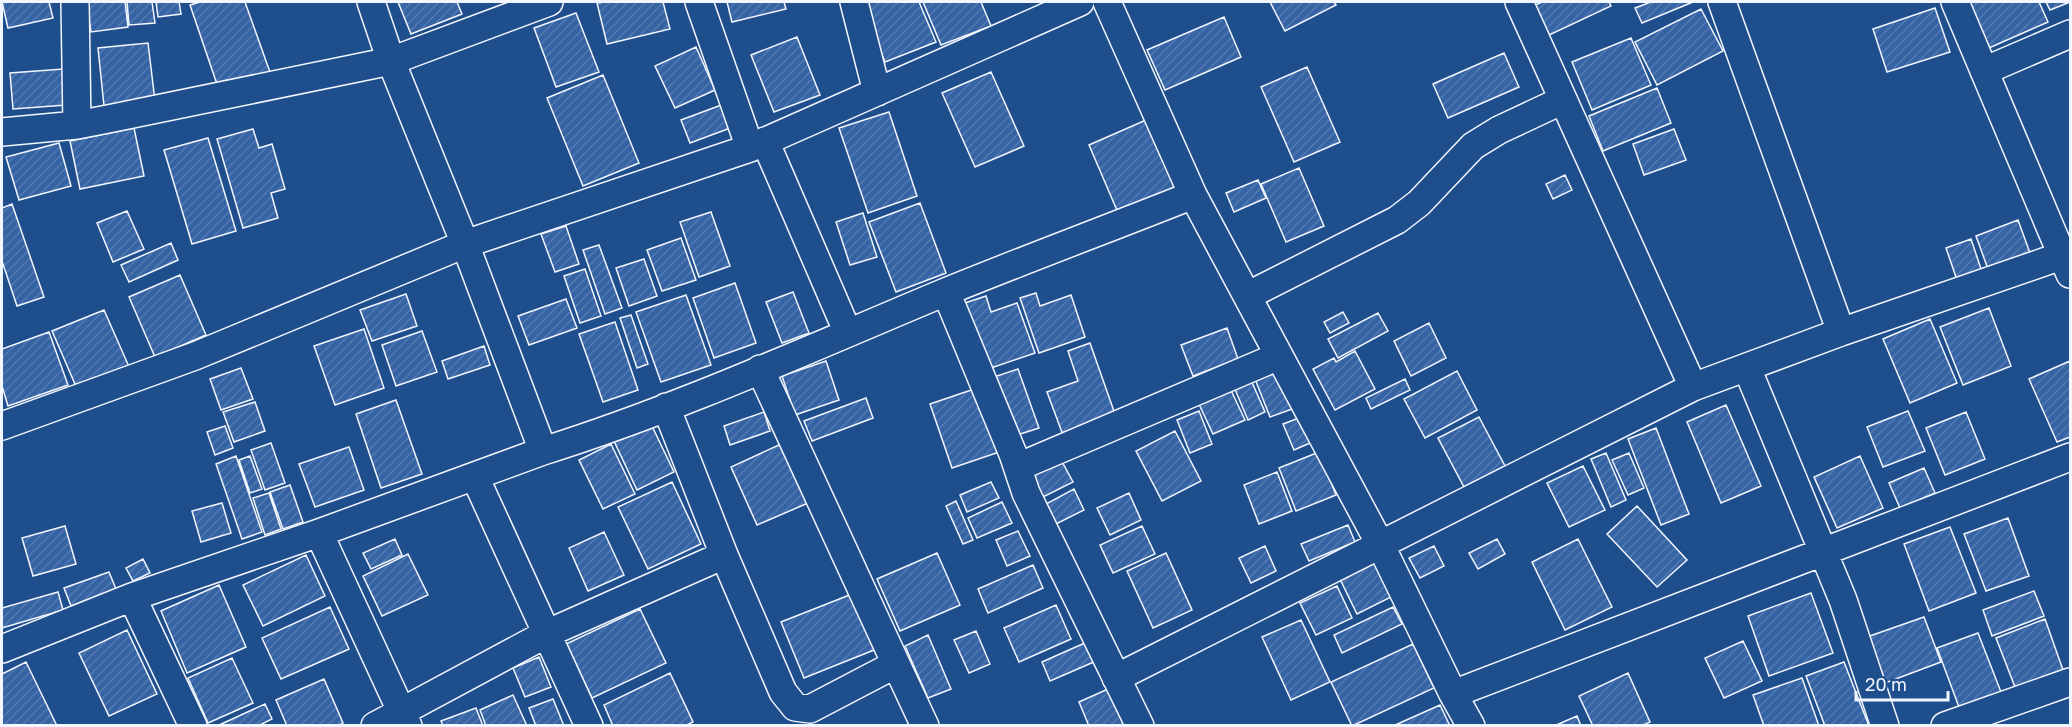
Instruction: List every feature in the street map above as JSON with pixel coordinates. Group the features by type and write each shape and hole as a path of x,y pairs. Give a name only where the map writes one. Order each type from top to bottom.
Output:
{"street":[{"path":"75,2 77,125"},
{"path":"371,2 391,61 465,244 543,451"},
{"path":"2,132 77,125 391,61 549,2"},
{"path":"699,2 758,145 848,333"},
{"path":"854,2 877,92"},
{"path":"2,426 195,356 465,244 758,145 1080,2"},
{"path":"1107,2 1193,195 1381,546 1471,726"},
{"path":"1518,2 1693,387"},
{"path":"1722,2 1842,332"},
{"path":"1116,678 1693,387 1842,332 2068,261 1955,2"},
{"path":"1984,71 2070,34"},
{"path":"1247,296 1396,220 1419,202 1473,146 1499,130 1563,100"},
{"path":"2,649 132,597 596,434 1193,195"},
{"path":"946,292 1026,493 1140,726"},
{"path":"1017,466 1279,356"},
{"path":"1747,368 1843,600 1885,726"},
{"path":"760,369 925,726"},
{"path":"666,407 724,555 783,692 795,707 810,709 896,664"},
{"path":"1453,694 2070,457"},
{"path":"475,477 589,726"},
{"path":"319,533 405,719"},
{"path":"375,726 405,719 546,634 724,555"},
{"path":"132,597 193,726"},
{"path":"1945,726 2070,682"}],"building":[{"path":"2,2 49,2 53,18 8,28"},
{"path":"87,2 125,2 128,27 91,32"},
{"path":"127,2 152,2 155,23 129,25"},
{"path":"156,2 179,2 181,14 158,17"},
{"path":"200,2 245,2 271,75 220,93 190,5"},
{"path":"398,2 457,2 462,14 411,34"},
{"path":"663,2 670,29 607,44 597,3"},
{"path":"727,2 784,2 786,9 732,22"},
{"path":"861,2 919,2 936,42 885,62"},
{"path":"923,2 981,2 991,26 941,45"},
{"path":"1270,2 1334,2 1336,5 1285,31"},
{"path":"1542,2 1609,2 1611,6 1547,36 1533,6"},
{"path":"1651,2 1693,2 1642,23 1635,8"},
{"path":"1968,2 2039,2 2048,22 1989,48"},
{"path":"2046,2 2070,2 2050,10"},
{"path":"1935,8 1950,52 1887,72 1873,29"},
{"path":"1701,9 1723,51 1657,85 1635,42"},
{"path":"576,13 599,72 556,87 534,28"},
{"path":"1224,17 1241,57 1165,90 1147,50"},
{"path":"797,37 820,95 774,112 751,55"},
{"path":"1631,38 1651,85 1592,110 1572,62"},
{"path":"148,43 155,101 104,106 98,48"},
{"path":"696,47 715,90 675,108 655,66"},
{"path":"1504,53 1519,87 1448,118 1433,84"},
{"path":"1307,67 1340,142 1294,162 1261,87"},
{"path":"63,69 66,105 13,109 10,73"},
{"path":"991,72 1024,146 975,167 942,93"},
{"path":"603,75 639,163 583,186 547,98"},
{"path":"1657,88 1671,123 1603,151 1589,116"},
{"path":"724,104 733,127 690,143 681,120"},
{"path":"889,112 917,196 868,213 839,128"},
{"path":"1146,120 1177,190 1119,215 1089,145"},
{"path":"134,128 144,176 80,189 70,141"},
{"path":"253,129 259,148 272,144 285,189 271,193 278,218 243,228 217,139"},
{"path":"1674,129 1686,160 1644,175 1633,144"},
{"path":"208,138 236,231 192,244 164,150"},
{"path":"59,143 71,186 19,200 6,157"},
{"path":"1299,168 1324,226 1286,242 1261,184"},
{"path":"1565,175 1572,190 1553,199 1546,184"},
{"path":"1258,180 1266,198 1234,212 1226,193"},
{"path":"920,203 946,273 896,292 869,222"},
{"path":"12,204 44,297 17,306 2,261 2,208"},
{"path":"127,211 144,249 113,262 97,223"},
{"path":"711,212 730,266 699,277 680,222"},
{"path":"863,213 877,257 850,265 836,222"},
{"path":"2018,220 2030,253 1988,269 1976,236"},
{"path":"566,226 579,264 555,272 541,234"},
{"path":"681,238 696,280 662,291 647,250"},
{"path":"1971,239 1982,272 1957,280 1946,248"},
{"path":"171,243 178,260 129,282 121,265"},
{"path":"599,245 622,308 605,314 583,250"},
{"path":"644,259 657,296 629,306 616,268"},
{"path":"585,269 601,316 580,323 564,276"},
{"path":"180,275 206,335 155,357 129,297"},
{"path":"735,283 756,343 714,358 693,298"},
{"path":"793,292 809,333 782,343 766,302"},
{"path":"1036,293 1040,306 1071,295 1085,337 1039,353 1020,298"},
{"path":"406,294 417,326 372,341 360,310"},
{"path":"686,295 711,365 661,382 636,312"},
{"path":"986,296 991,312 1017,303 1035,353 988,369 965,303"},
{"path":"566,299 577,328 529,345 518,316"},
{"path":"1989,308 2011,366 1963,385 1940,327"},
{"path":"104,310 130,369 78,391 52,331"},
{"path":"1343,312 1349,323 1330,333 1324,322"},
{"path":"1378,313 1388,331 1338,358 1328,339"},
{"path":"631,315 648,364 637,368 620,318"},
{"path":"1930,319 1957,383 1910,403 1883,339"},
{"path":"615,322 638,390 603,402 579,334"},
{"path":"1429,323 1446,358 1411,376 1394,341"},
{"path":"1227,328 1238,359 1193,376 1181,345"},
{"path":"364,329 384,388 335,405 314,346"},
{"path":"422,331 437,372 396,386 382,345"},
{"path":"49,332 68,385 8,406 2,386 2,349"},
{"path":"1090,343 1116,417 1063,435 1047,392 1078,381 1068,351"},
{"path":"484,346 490,365 448,379 442,361"},
{"path":"1355,351 1375,389 1335,410 1313,369 1334,358 1336,362"},
{"path":"826,361 839,400 795,415 782,376"},
{"path":"2070,361 2070,437 2057,442 2029,379"},
{"path":"241,368 253,399 221,410 210,379"},
{"path":"1018,369 1039,428 1014,436 994,377"},
{"path":"1276,371 1292,409 1270,417 1255,379"},
{"path":"1457,371 1477,410 1425,438 1404,399"},
{"path":"1405,379 1410,390 1371,409 1366,398"},
{"path":"1251,380 1265,412 1248,420 1234,387"},
{"path":"983,386 1005,450 952,468 930,404"},
{"path":"1229,386 1245,420 1213,434 1197,400"},
{"path":"866,398 873,418 812,441 804,421"},
{"path":"396,400 422,474 381,488 356,414"},
{"path":"255,402 265,431 234,442 223,412"},
{"path":"1726,405 1761,486 1721,503 1687,422"},
{"path":"1199,411 1212,444 1190,453 1177,420"},
{"path":"1908,411 1925,451 1883,467 1867,427"},
{"path":"764,412 770,431 730,445 724,426"},
{"path":"1966,412 1985,459 1945,475 1926,428"},
{"path":"1479,417 1505,466 1464,487 1438,438"},
{"path":"1299,418 1310,443 1294,450 1283,424"},
{"path":"651,424 674,472 637,490 614,441"},
{"path":"225,426 233,448 215,455 207,432"},
{"path":"1656,428 1689,514 1661,525 1628,439"},
{"path":"1175,431 1201,481 1162,501 1136,451"},
{"path":"271,443 285,483 265,490 251,450"},
{"path":"611,444 635,494 603,509 579,460"},
{"path":"781,444 808,503 757,525 731,467"},
{"path":"349,447 364,490 315,507 299,464"},
{"path":"1319,452 1336,495 1296,511 1279,468"},
{"path":"1606,453 1626,500 1611,507 1591,459"},
{"path":"1629,453 1644,488 1628,495 1612,460"},
{"path":"236,456 262,532 242,539 216,464"},
{"path":"250,456 262,489 250,493 239,460"},
{"path":"1059,456 1073,482 1039,499 1027,473"},
{"path":"1860,456 1883,508 1837,528 1814,477"},
{"path":"1583,466 1605,510 1569,527 1547,483"},
{"path":"1924,468 1935,493 1900,508 1889,483"},
{"path":"1277,472 1292,511 1259,524 1244,485"},
{"path":"672,482 701,544 648,569 618,507"},
{"path":"991,482 999,498 967,512 960,495"},
{"path":"290,485 303,522 283,529 270,492"},
{"path":"1074,489 1084,510 1056,524 1046,504"},
{"path":"269,493 281,529 265,535 253,498"},
{"path":"1129,493 1141,520 1110,535 1097,508"},
{"path":"956,501 973,540 963,544 946,506"},
{"path":"1002,502 1012,523 977,538 968,518"},
{"path":"222,503 231,533 201,542 192,511"},
{"path":"1637,506 1687,560 1657,587 1607,534"},
{"path":"2008,518 2029,576 1986,591 1964,534"},
{"path":"1348,525 1355,542 1309,561 1301,544"},
{"path":"65,526 76,564 33,576 22,538"},
{"path":"1142,526 1155,554 1113,573 1100,545"},
{"path":"1950,527 1976,593 1929,611 1904,544"},
{"path":"1018,531 1030,556 1007,566 996,540"},
{"path":"604,532 624,575 588,591 569,548"},
{"path":"395,539 402,555 371,569 363,553"},
{"path":"1497,539 1505,554 1478,569 1469,553"},
{"path":"1578,539 1612,607 1565,630 1532,562"},
{"path":"1265,546 1276,571 1251,583 1239,558"},
{"path":"1434,546 1444,566 1420,578 1409,558"},
{"path":"937,553 960,605 900,631 877,579"},
{"path":"1166,553 1192,610 1153,628 1127,571"},
{"path":"408,554 428,595 382,616 363,576"},
{"path":"306,555 325,596 263,626 243,585"},
{"path":"143,559 150,573 133,581 126,568"},
{"path":"1373,560 1391,597 1357,614 1339,577"},
{"path":"1033,565 1043,588 988,613 978,589"},
{"path":"109,572 116,589 71,606 64,588"},
{"path":"219,585 246,647 187,673 161,611"},
{"path":"1337,586 1352,618 1316,635 1300,603"},
{"path":"2034,591 2044,616 1992,636 1983,610"},
{"path":"58,592 63,610 2,628 2,608"},
{"path":"1811,593 1833,653 1769,676 1748,616"},
{"path":"852,594 874,650 804,678 781,622"},
{"path":"1056,605 1071,639 1019,662 1004,628"},
{"path":"330,607 349,649 281,679 262,638"},
{"path":"1393,607 1402,624 1342,653 1334,635"},
{"path":"640,609 666,663 592,698 566,644"},
{"path":"1924,617 1941,662 1885,683 1867,637"},
{"path":"2045,619 2063,670 2015,687 1996,638"},
{"path":"1301,620 1330,682 1291,700 1262,637"},
{"path":"127,630 157,694 109,716 79,653"},
{"path":"976,631 990,664 969,673 954,640"},
{"path":"1978,633 2001,692 1959,707 1937,648"},
{"path":"928,635 951,689 928,698 905,646"},
{"path":"1743,641 1762,681 1724,698 1705,658"},
{"path":"1087,642 1096,661 1050,681 1042,662"},
{"path":"1413,644 1434,688 1352,726 1331,682"},
{"path":"539,657 551,687 525,697 513,668"},
{"path":"232,658 253,703 208,723 188,678"},
{"path":"26,662 57,726 2,726 2,674"},
{"path":"1844,662 1869,726 1825,726 1806,676"},
{"path":"670,673 693,722 685,726 613,726 604,705"},
{"path":"1628,673 1650,722 1642,726 1593,726 1579,696"},
{"path":"1802,678 1819,726 1764,726 1753,695"},
{"path":"324,679 343,723 338,726 287,726 276,700"},
{"path":"1108,689 1125,726 1089,726 1079,702"},
{"path":"513,695 527,726 486,726 480,710"},
{"path":"553,699 564,726 536,726 529,708"},
{"path":"265,704 272,719 258,726 217,726"},
{"path":"1440,705 1450,726 1393,726"},
{"path":"476,708 483,726 443,726 441,721"},
{"path":"1577,716 1581,726 1554,726"}]}
